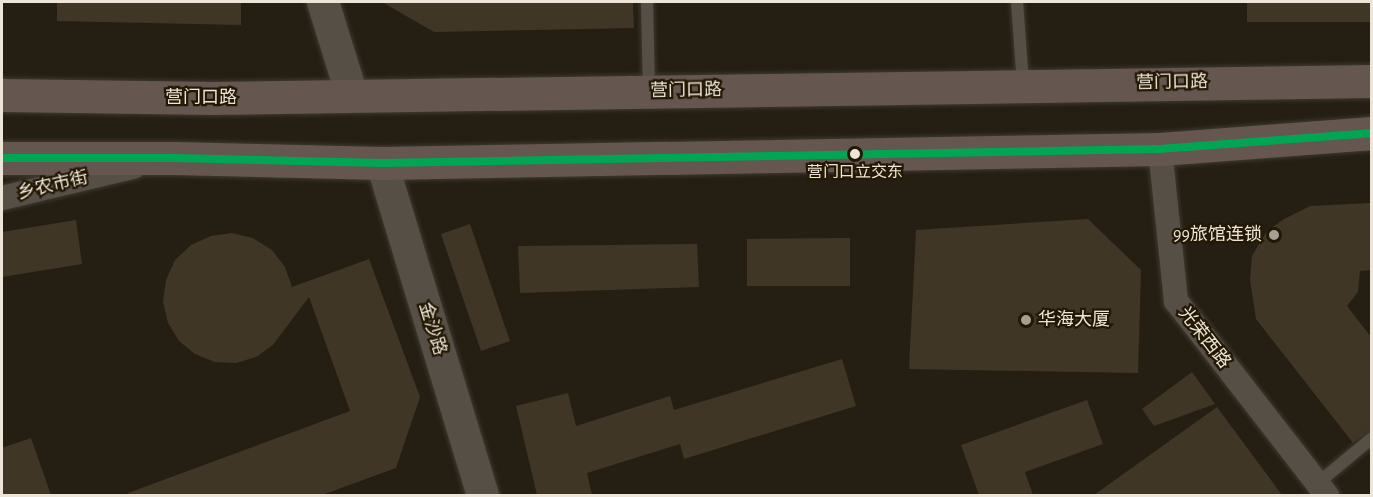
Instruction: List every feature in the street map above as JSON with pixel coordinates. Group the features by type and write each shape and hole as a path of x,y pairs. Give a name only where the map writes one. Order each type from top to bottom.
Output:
{"highway":[{"name":"营门口路","path":"2,95 214,98 1371,81"},
{"path":"2,158 174,158 382,163 1160,149 1371,133"}],"street":[{"path":"323,2 352,95"},
{"name":"光荣西路","path":"1160,149 1176,301 1323,489"},
{"name":"乡农市街","path":"2,198 174,158"},
{"name":"金沙路","path":"382,163 483,495"}],"lane":[{"path":"647,2 649,92"},
{"path":"1017,2 1023,85"},
{"path":"1323,489 1371,438"}],"building":[{"path":"57,2 241,2 241,25 57,21"},
{"path":"382,2 633,2 634,28 434,32"},
{"path":"1247,2 1371,2 1371,22 1247,22"},
{"path":"1371,203 1371,270 1360,271 1358,292 1347,306 1371,337 1371,430 1353,443 1256,319 1250,280 1252,256 1267,231 1284,219 1310,206"},
{"name":"华海大厦","path":"1088,219 1141,270 1138,373 909,369 916,230"},
{"path":"76,220 82,264 2,277 2,232"},
{"path":"470,224 510,341 481,351 441,234"},
{"path":"232,233 253,238 272,250 285,267 292,287 369,259 420,397 396,468 322,495 129,495 128,493 350,411 309,297 273,345 256,357 236,363 215,362 195,354 179,341 168,323 163,302 166,280 175,260 191,245 211,236"},
{"path":"850,238 850,286 747,286 747,239"},
{"path":"697,244 699,287 520,293 518,246"},
{"path":"842,359 856,406 684,459 680,444 587,473 592,495 537,495 516,406 568,393 576,426 670,396 674,410"},
{"path":"1192,372 1215,404 1154,426 1142,409"},
{"path":"1087,400 1103,444 1025,472 1033,495 979,495 961,445"},
{"path":"1217,407 1282,495 1094,495 1175,437"},
{"path":"31,438 51,495 2,495 2,448"}],"transit line":[{"path":"2,158 174,158 382,163 1160,149 1372,133"}],"place":[{"name":"营门口立交东","path":"855,154"},
{"name":"99旅馆连锁","path":"1274,235"},
{"name":"华海大厦","path":"1026,320"}]}
